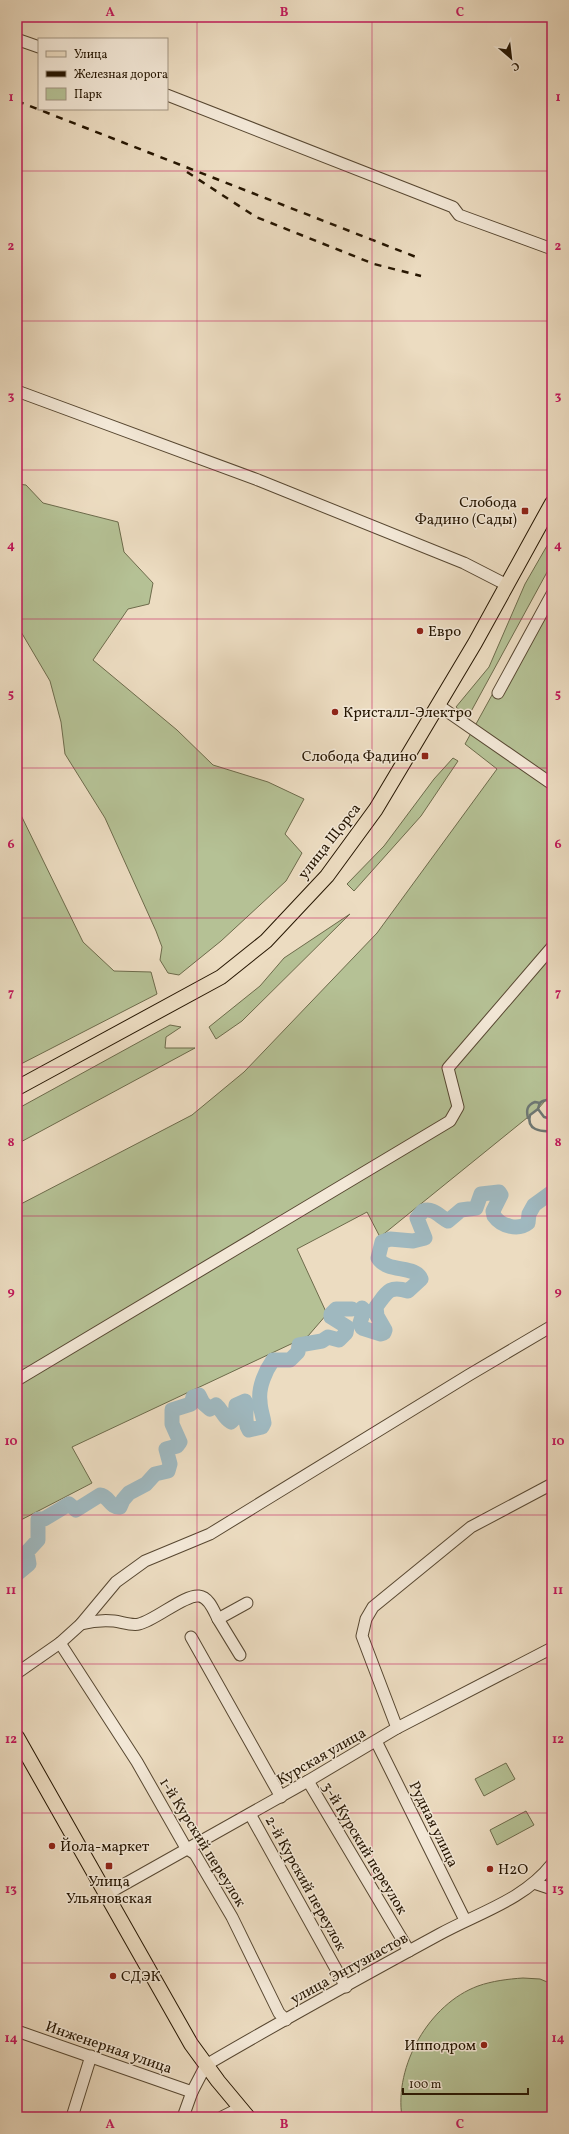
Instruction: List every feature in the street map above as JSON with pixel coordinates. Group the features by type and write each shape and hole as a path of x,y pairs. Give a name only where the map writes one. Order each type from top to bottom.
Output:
{"main road":[{"name":"улица Щорса","path":"17,1088 221,977 266,941 327,876 370,817 438,705 507,585 552,502"},
{"path":"17,1737 191,2044 244,2112"}],"street":[{"path":"19,40 38,47"},
{"path":"168,95 453,207 459,215 552,249"},
{"path":"17,391 258,480 464,563 507,585"},
{"path":"498,693 552,594"},
{"path":"438,705 552,784"},
{"path":"17,1380 450,1121 458,1107 448,1068 552,947"},
{"path":"17,1673 60,1643 81,1624 116,1582 145,1561 210,1534 469,1375 552,1326"},
{"path":"397,1728 362,1636 366,1619 373,1607 471,1527 552,1484"},
{"path":"81,1624 96,1621 115,1621 137,1625 160,1616 189,1597 200,1596 207,1600 240,1655"},
{"path":"218,1618 247,1603"},
{"name":"2-й Курский переулок","path":"191,1637 281,1796"},
{"name":"1-й Курский переулок","path":"60,1643 137,1762 186,1848 195,1854 232,1917 279,2013 286,2020"},
{"name":"Курская улица","path":"107,1894 186,1848 308,1781 397,1728 552,1648"},
{"name":"Рудная улица","path":"376,1741 465,1920"},
{"name":"3-й Курский переулок","path":"308,1781 409,1951"},
{"name":"2-й Курский переулок","path":"250,1814 346,1987"},
{"name":"улица Энтузиастов","path":"206,2065 465,1920 515,1897 534,1882 552,1864"},
{"path":"534,1882 552,1890"},
{"name":"Инженерная улица","path":"17,2031 192,2092"},
{"path":"72,2117 92,2056"},
{"path":"183,2117 192,2092 206,2065"},
{"path":"222,2117 244,2112"}],"green space":[{"path":"17,484 26,485 43,503 118,522 124,552 153,583 149,604 128,609 93,660 177,730 213,765 268,782 304,799 285,834 302,853 286,881 221,941 179,975 168,973 160,960 162,947 156,931 105,818 65,754 61,722 50,681 17,625"},
{"path":"552,537 552,563 468,717 456,707 489,667 525,584"},
{"path":"552,586 552,1093 538,1109 380,1237 367,1212 297,1249 327,1314 308,1336 72,1447 92,1483 17,1522 17,1206 192,1115 244,1072 377,933 497,769 465,744"},
{"path":"453,758 458,761 421,816 354,891 347,884 384,846 434,779"},
{"path":"17,807 83,942 114,971 151,972 157,994 17,1066"},
{"path":"350,914 242,1021 216,1039 209,1027 260,986 284,958"},
{"path":"170,1025 181,1027 166,1037 165,1048 195,1048 17,1144 17,1109"},
{"path":"506,1763 515,1779 484,1796 475,1779"},
{"path":"526,1811 534,1825 497,1845 490,1830"},
{"name":"Ипподром","path":"523,1978 540,1979 552,1984 552,2117 402,2117 401,2097 404,2078 410,2058 419,2039 430,2022 444,2007 460,1995 478,1986 500,1980"}],"waterway":[{"path":"538,1109 542,1101 548,1100 552,1104"},
{"path":"528,1118 527,1110 529,1106 535,1102 540,1103"},
{"path":"552,1119 544,1117 538,1109 530,1115 529,1120 530,1124 535,1129 552,1131"},
{"path":"362,1308 364,1310 360,1323 362,1328 381,1334 384,1333 385,1330 377,1316 376,1307 383,1297 392,1289 402,1289 408,1291 421,1279 418,1275 408,1270 388,1266 382,1263 378,1258 382,1242 390,1239 413,1241 425,1238 417,1218 423,1211 433,1211 448,1221 461,1210 476,1208 481,1194 499,1192 501,1195 493,1211 494,1216 505,1225 519,1227 528,1223 529,1214 534,1205 552,1192"},
{"path":"17,1574 29,1564 27,1552 38,1540 38,1519 44,1519 69,1504 76,1510 100,1495 106,1497 114,1506 120,1507 123,1500 129,1493 146,1484 155,1474 168,1471 170,1464 166,1449 177,1446 180,1442 172,1424 172,1410 191,1404 193,1397 199,1395 203,1403 210,1409 216,1405 231,1422 235,1418 236,1405 245,1401 247,1427 249,1430 262,1427 264,1423 260,1404 260,1390 265,1374 273,1360 290,1360 298,1352 299,1345 322,1341 328,1337 339,1340 346,1333 347,1327 331,1317 331,1314 336,1309 352,1309"}],"railway":[{"path":"17,101 38,109"},
{"path":"40,110 416,257"},
{"path":"187,172 256,217 374,264 421,276"}],"place":[{"name":"Слобода Фадино (Сады)","path":"525,511"},
{"name":"Евро","path":"420,631"},
{"name":"Кристалл-Электро","path":"335,712"},
{"name":"Слобода Фадино","path":"425,756"},
{"name":"Йола-маркет","path":"52,1846"},
{"name":"Улица Ульяновская","path":"109,1866"},
{"name":"H2O","path":"490,1869"},
{"name":"СДЭК","path":"113,1976"},
{"name":"Ипподром","path":"484,2045"}]}
